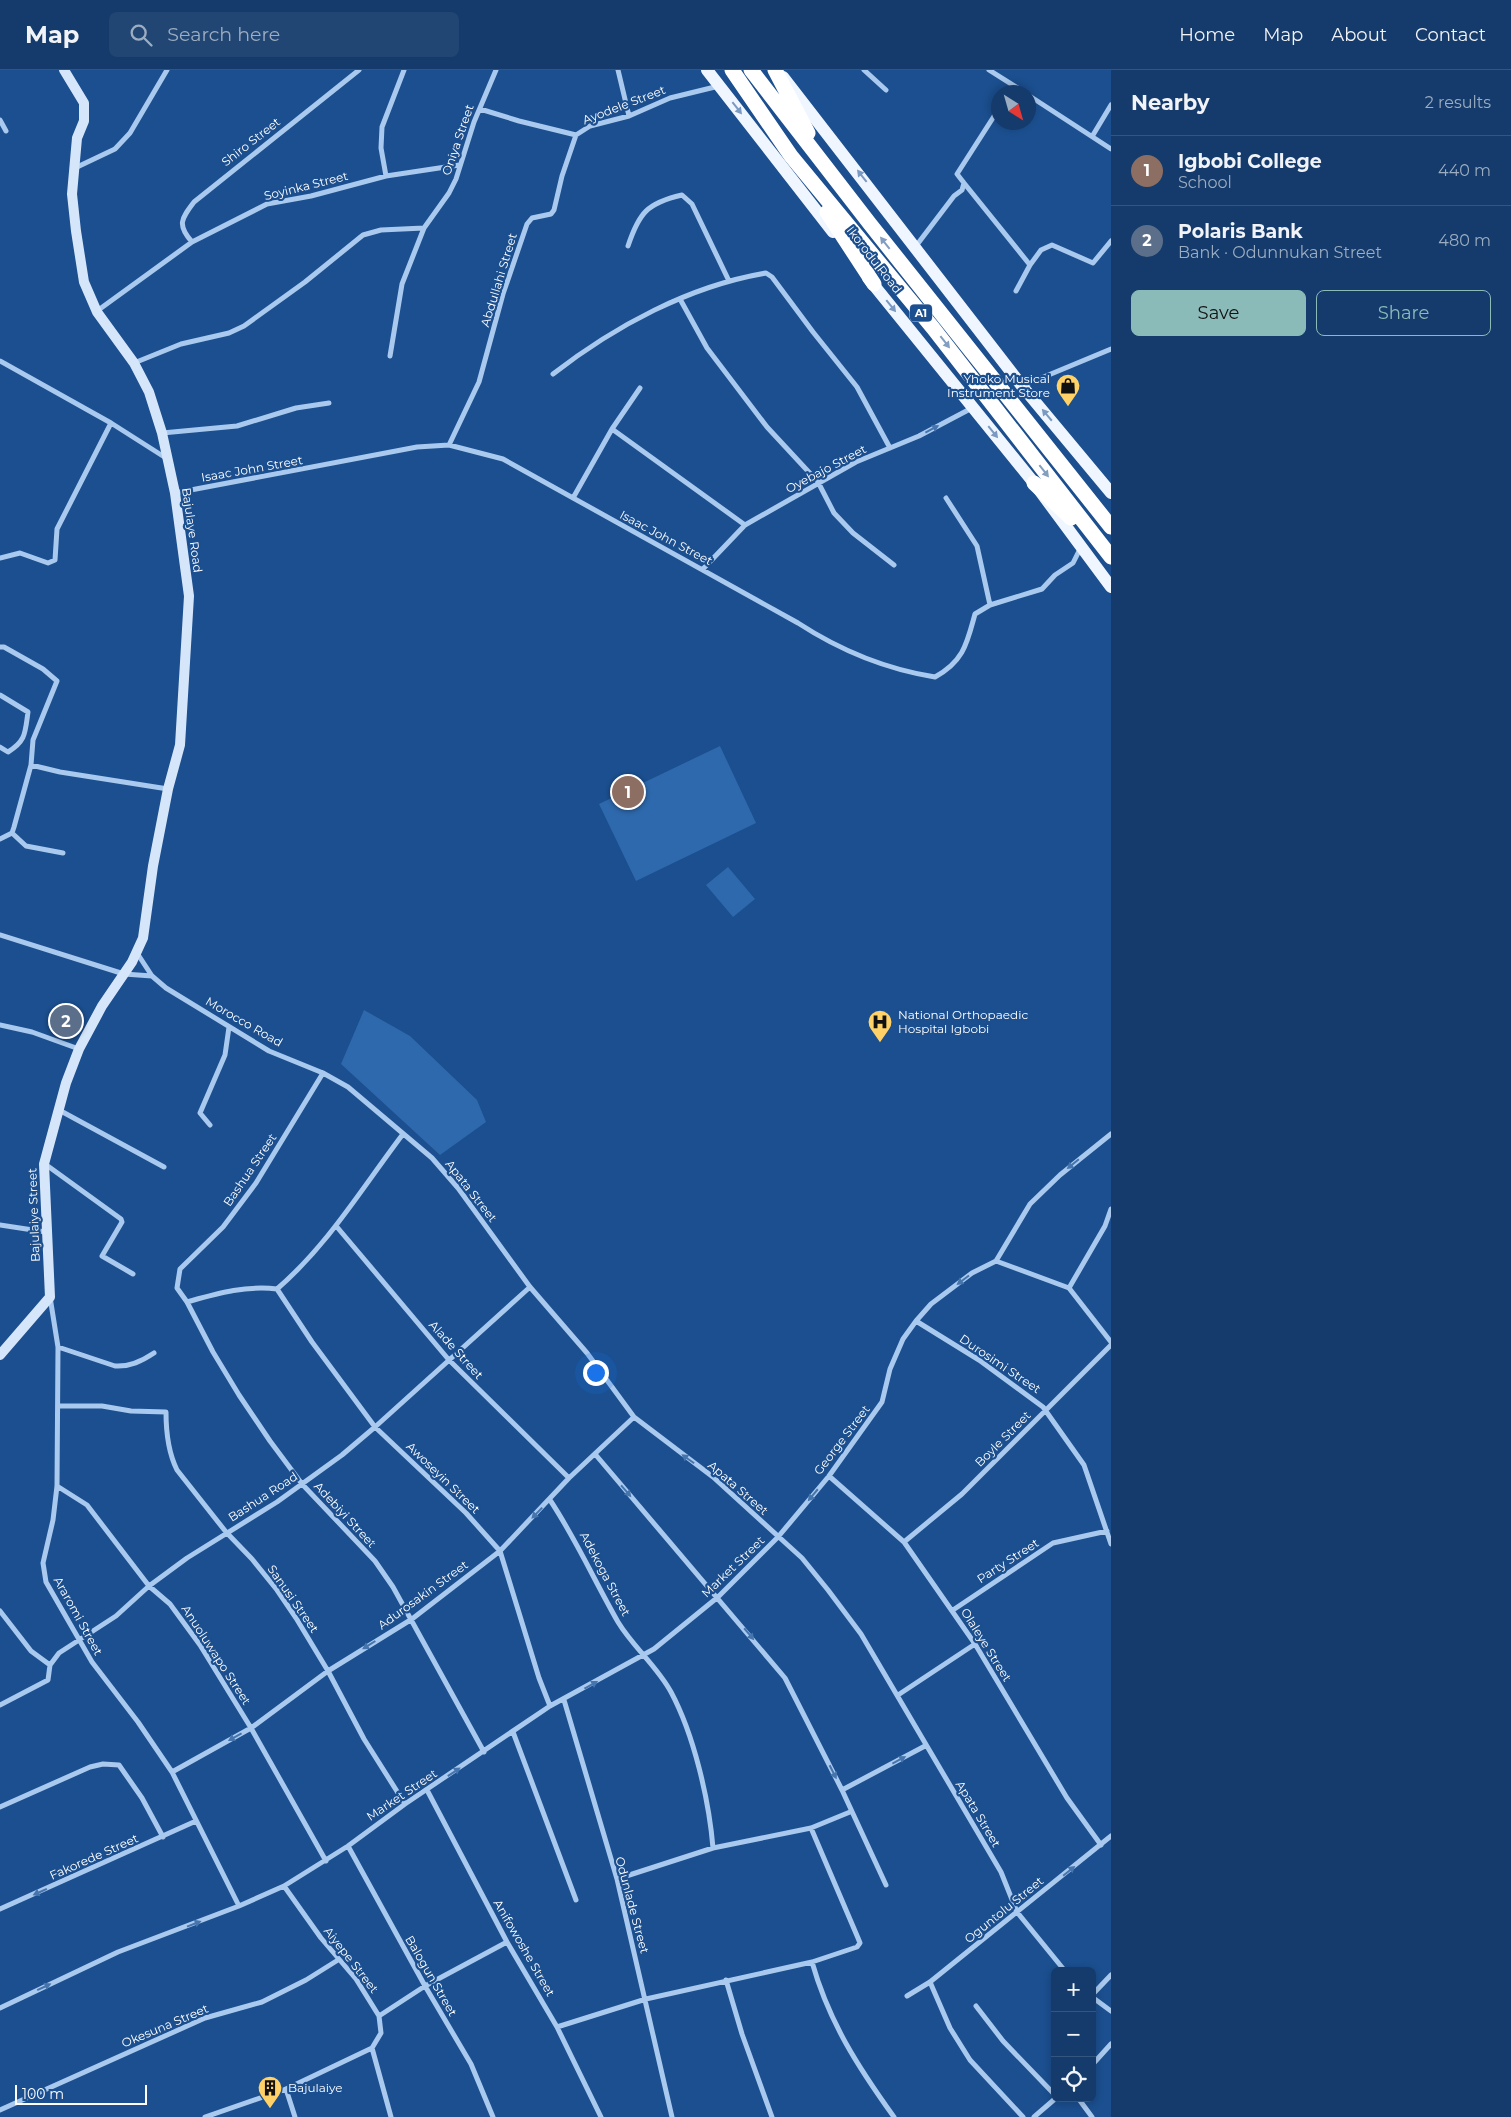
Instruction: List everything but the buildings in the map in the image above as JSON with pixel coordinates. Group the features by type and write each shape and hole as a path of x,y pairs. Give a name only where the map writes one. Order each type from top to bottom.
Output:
{"highway":[{"name":"Ikorodu Road","path":"732,70 791,156 934,328 1108,553"},
{"name":"Ikorodu Road","path":"751,70 1111,528"},
{"path":"776,70 828,170"},
{"path":"791,156 874,284"},
{"path":"1034,483 1108,553"}],"main road":[{"name":"Ikorodu Road","path":"708,70 874,284 1034,483 1111,586"},
{"path":"776,70 916,246 1022,386 1111,493"}],"street":[{"name":"Bajulaye Road","path":"64,70 84,103 84,121 77,138 72,194 84,282 97,312 134,364 149,392 162,433 175,493 189,596 180,745 168,789 153,866 143,938 137,953 102,1006"},
{"path":"74,169 115,149 135,125 167,70"},
{"name":"Shiro Street","path":"192,242 183,232 182,224 183,216 194,202 359,70"},
{"path":"386,176 381,148 382,127 404,70"},
{"name":"Oniya Street","path":"390,356 398,297 424,228 449,193 456,179 459,165 496,70"},
{"path":"618,70 629,116"},
{"path":"864,70 886,90"},
{"path":"989,70 1012,85"},
{"name":"Ayodele Street","path":"480,108 518,121 576,135 590,126 629,116 670,98 720,86"},
{"path":"1036,100 1093,135 1111,149"},
{"path":"1093,135 1111,105"},
{"path":"0,120 6,131"},
{"path":"991,121 957,174 1030,265"},
{"name":"Abdullahi Street","path":"449,445 479,382 503,294 527,224 532,218 551,214 554,210 562,176 576,135"},
{"name":"Soyinka Street","path":"97,312 192,242 267,204 311,196 386,176 459,165"},
{"path":"916,246 954,196 962,190 964,183"},
{"path":"628,246 640,216 659,202 682,195 692,204 729,281"},
{"path":"134,364 181,344 229,333 244,326 305,282 363,235 381,230 424,228"},
{"path":"1016,291 1030,265 1041,250 1052,245 1093,263 1111,241"},
{"path":"553,374 601,341 680,299 729,281 766,273 772,277 857,387 890,448"},
{"path":"680,299 707,348 737,390 818,482 834,513 894,565"},
{"path":"1022,386 1111,349"},
{"path":"0,360 111,423 166,458"},
{"path":"572,498 612,429 640,388"},
{"path":"162,433 237,426 296,408 329,403"},
{"name":"Oyebajo Street","path":"702,569 745,525 856,462 919,436 972,408"},
{"path":"0,558 20,553 48,563 55,560 57,529 111,423"},
{"path":"612,429 745,525"},
{"name":"Isaac John Street","path":"175,493 324,466 408,448 449,445 503,459 702,569 830,644 874,663 935,677 944,672 965,650 975,614 990,605 1042,589 1054,575 1073,563 1082,546"},
{"path":"946,498 977,546 990,605"},
{"path":"0,647 4,647 43,669 57,681 33,740 32,765 12,833 0,839"},
{"path":"0,695 28,712 25,734 20,745 8,752 0,747"},
{"path":"32,765 168,789"},
{"path":"12,833 26,846 63,853"},
{"path":"0,935 124,974 152,976"},
{"name":"Morocco Road","path":"137,953 152,976 166,988 269,1051 331,1077"},
{"name":"Bajulaiye Street","path":"50,1297 44,1164 78,1049 102,1006"},
{"path":"0,1025 32,1032 78,1049"},
{"path":"210,1125 200,1113 225,1054 229,1027"},
{"name":"Bashua Street","path":"180,1269 222,1227 256,1183 323,1073"},
{"name":"Apata Street","path":"331,1077 348,1087 432,1158 458,1188 530,1287 587,1353 634,1417 713,1477 802,1558 861,1634 898,1695 925,1746 1001,1872 1017,1912 1062,1967"},
{"path":"59,1110 164,1166"},
{"path":"187,1302 226,1291 263,1287 277,1289 299,1270 337,1227 403,1134"},
{"path":"1111,1134 1060,1175 1030,1204 996,1261 1069,1288 1111,1343"},
{"path":"44,1164 121,1219 122,1222 102,1256 133,1274"},
{"path":"1069,1288 1105,1226 1111,1209"},
{"path":"0,1225 46,1232"},
{"name":"Alade Street","path":"337,1227 449,1360 569,1478"},
{"name":"George Street","path":"778,1537 829,1476 882,1402 890,1369 903,1339 916,1321 931,1304 965,1278 996,1261"},
{"name":"Adebiyi Street","path":"180,1269 177,1288 187,1302 213,1352 239,1395 302,1484 375,1561 412,1619 484,1752"},
{"name":"Bashua Road","path":"0,1705 48,1680 50,1665 59,1653 116,1616 149,1586 226,1532 277,1502 375,1427 530,1287"},
{"name":"Awoseyin Street","path":"277,1289 312,1342 375,1427 466,1513 500,1551 536,1668 550,1706"},
{"path":"2,1349 50,1297"},
{"name":"Araromi Street","path":"50,1297 58,1347 57,1486 53,1520 43,1563 44,1571 52,1594 92,1662 138,1722 172,1772 239,1906"},
{"name":"Durosimi Street","path":"916,1321 979,1360 1039,1402 1084,1465 1111,1544"},
{"name":"Boyle Street","path":"904,1542 962,1494 1111,1343"},
{"path":"58,1347 96,1361 124,1366 154,1353"},
{"name":"Sanusi Street","path":"58,1406 102,1406 131,1411 166,1412 167,1439 172,1459 178,1470 226,1532 252,1559 277,1590 328,1671 364,1739 405,1804"},
{"name":"Adurosakin Street","path":"172,1772 251,1728 328,1671 412,1619 500,1551 569,1478 634,1417"},
{"path":"595,1454 785,1678 842,1790 850,1812 886,1885"},
{"name":"Olaleye Street","path":"829,1476 904,1542 953,1610 1067,1798 1101,1845"},
{"name":"Anuoluwapo Street","path":"57,1486 75,1496 97,1516 149,1586 170,1604 200,1645 251,1728 326,1860"},
{"name":"Adekoga Street","path":"550,1500 575,1539 619,1624 645,1655 670,1691 688,1731 711,1818 713,1848"},
{"name":"Party Street","path":"953,1610 1053,1543 1107,1531"},
{"name":"Market Street","path":"0,2008 118,1952 239,1906 284,1886 348,1846 405,1804 550,1706 645,1655 718,1597 778,1537"},
{"path":"0,1611 31,1651 50,1665"},
{"path":"898,1695 975,1644"},
{"name":"Odunlade Street","path":"564,1700 617,1879 672,2117"},
{"path":"513,1732 576,1900"},
{"path":"842,1790 925,1746"},
{"path":"0,1807 90,1767 102,1764 119,1765 142,1798 163,1837"},
{"name":"Anifowoshe Street","path":"427,1790 507,1942 557,2027 601,2117"},
{"path":"617,1879 713,1848 810,1828 850,1812"},
{"name":"Fakorede Street","path":"0,1909 196,1821"},
{"path":"557,2027 646,1999 812,1962 857,1947 860,1943 810,1828"},
{"name":"Oguntolu Street","path":"907,1996 930,1982 1111,1836"},
{"name":"Balogun Street","path":"348,1846 425,1986 471,2064 493,2117"},
{"name":"Aiyepe Street","path":"284,1886 338,1960 356,1979 379,2016"},
{"path":"204,2117 286,2089 372,2048 382,2032 379,2016 425,1986 507,1942"},
{"name":"Okesuna Street","path":"0,2110 205,2018 262,2002 306,1980 338,1960"},
{"path":"812,1962 822,1995 856,2064 894,2117"},
{"path":"1096,1992 1111,1975"},
{"path":"726,1980 742,2034 772,2117"},
{"path":"930,1982 950,2028 970,2060 1023,2117"},
{"path":"1096,1999 1111,2011"},
{"path":"976,2006 1003,2042 1051,2090"},
{"path":"1096,2061 1111,2044"},
{"path":"372,2048 391,2117"},
{"path":"286,2089 295,2117"},
{"path":"1034,2117 1051,2102"},
{"path":"1081,2102 1092,2117"}],"shaded area":[{"path":"720,746 756,823 636,881 599,804"},
{"path":"728,867 755,899 733,917 706,885"},
{"path":"364,1010 410,1036 477,1100 486,1122 440,1155 341,1064"}],"place":[{"name":"Yhoko Musical Instrument Store","path":"1068,407"},
{"name":"Igbobi College","path":"628,792"},
{"name":"Polaris Bank","path":"66,1021"},
{"name":"National Orthopaedic Hospital Igbobi","path":"880,1043"},
{"name":"Bajulaiye","path":"270,2109"}]}
